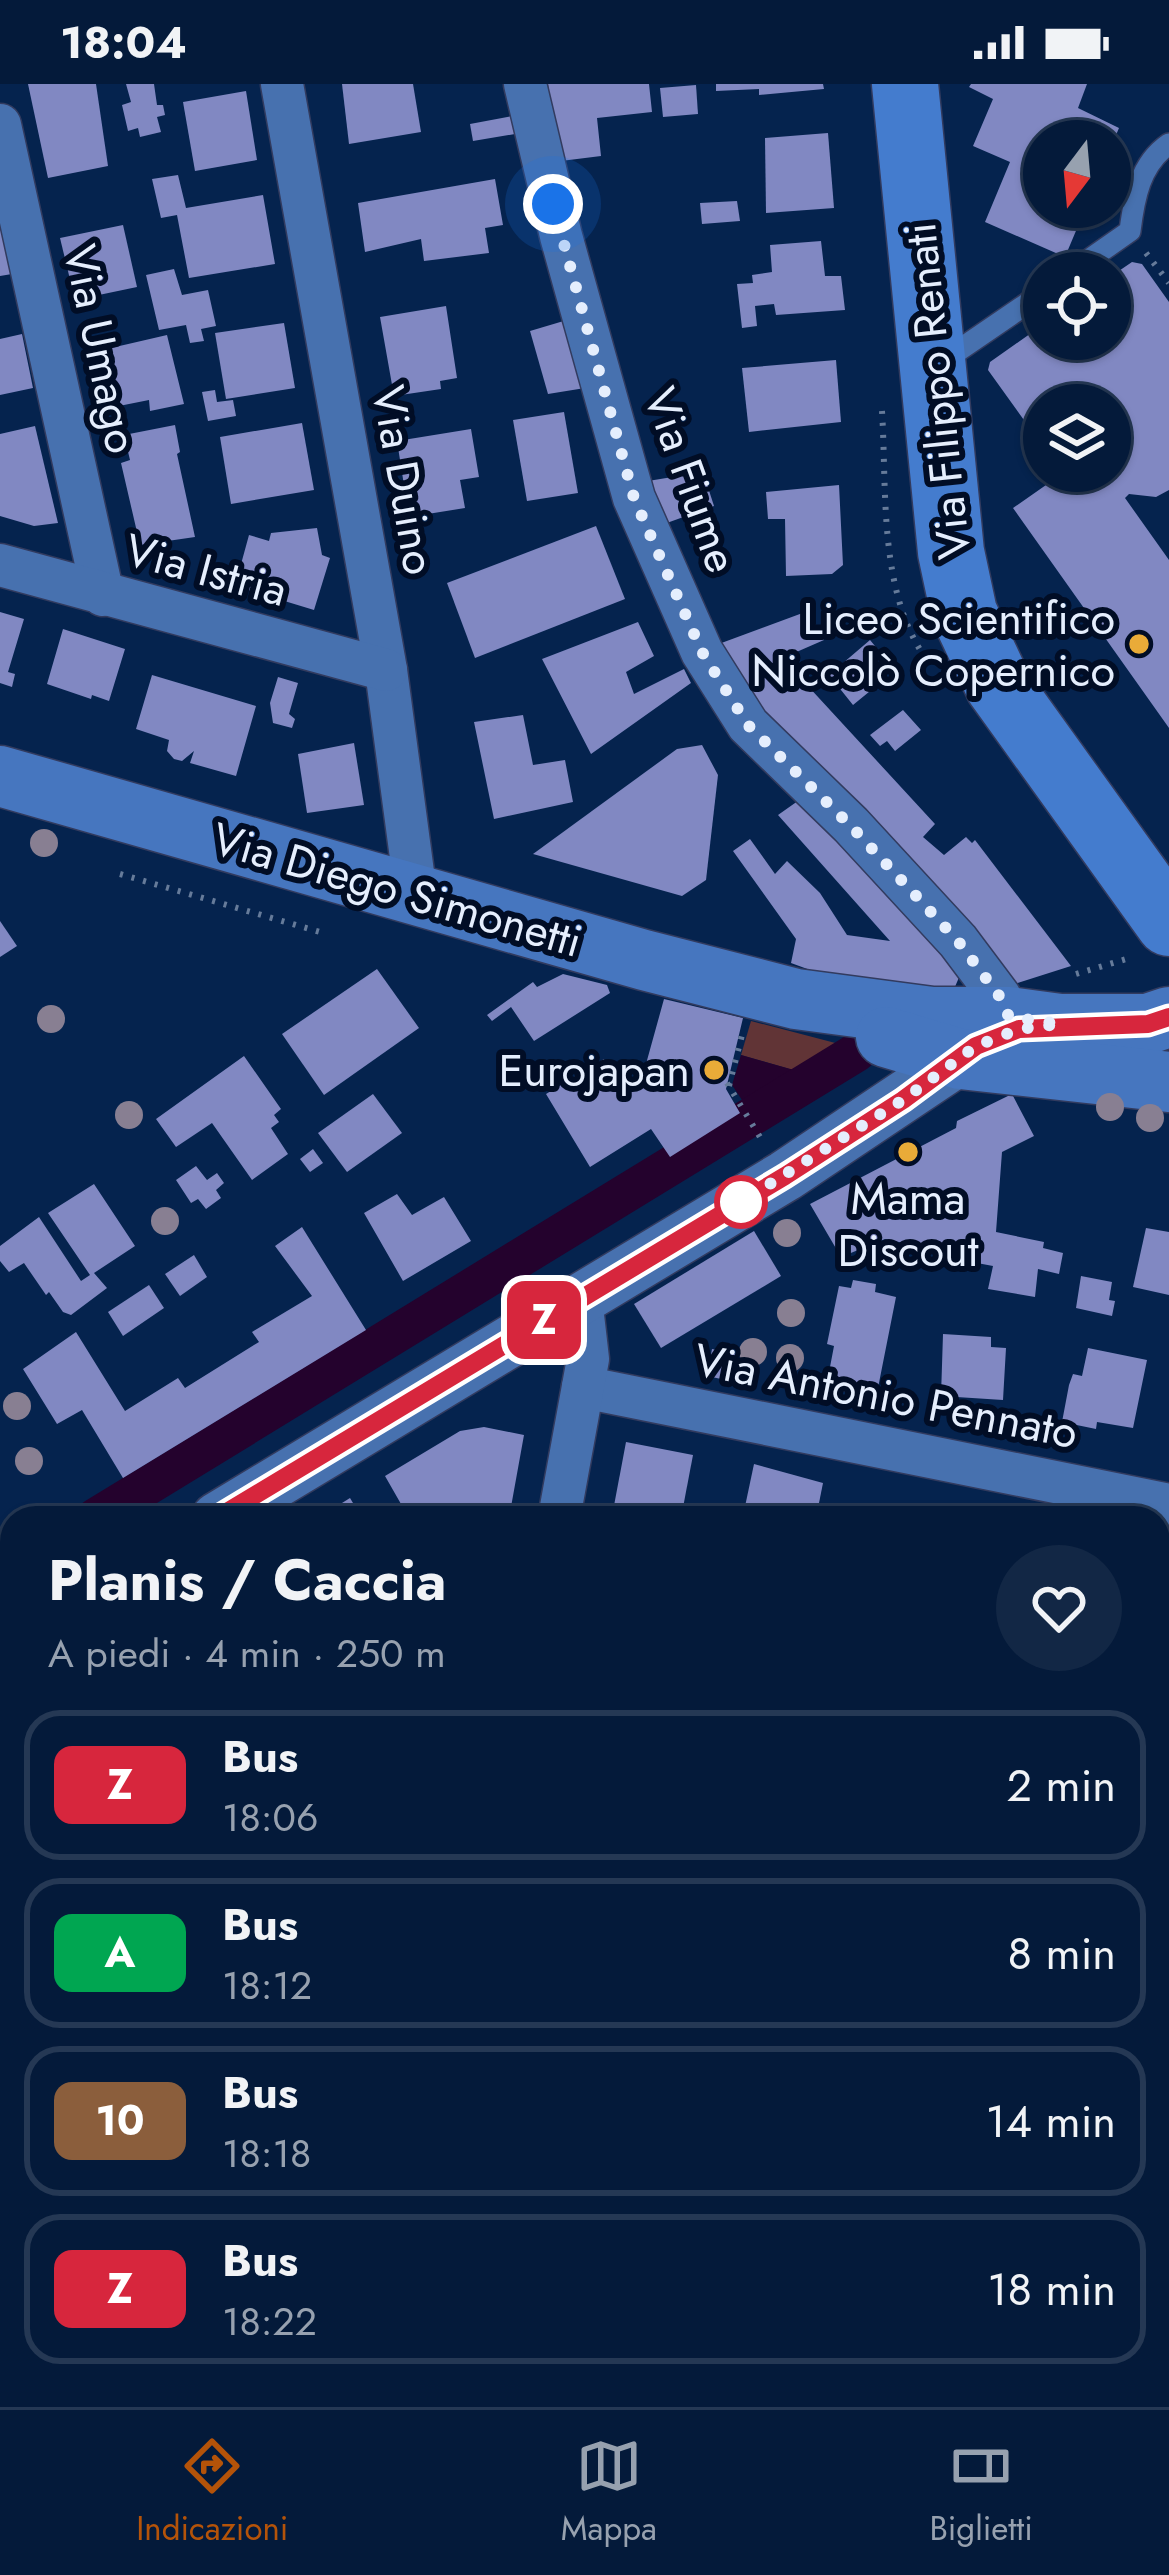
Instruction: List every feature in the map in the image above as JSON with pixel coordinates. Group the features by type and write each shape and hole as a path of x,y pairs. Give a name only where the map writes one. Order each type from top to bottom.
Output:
{"main road":[{"name":"Via Filippo Renati","path":"905,84 951,552 964,613 998,685 1169,923"},
{"name":"Via Diego Simonetti","path":"19,781 416,896 772,1007 871,1030 922,1050 960,1059 1169,1082"},
{"name":"Via Diego Simonetti","path":"772,1007 1034,1021"},
{"path":"960,1059 998,1035 1034,1021 1148,1024 1169,1017"}],"street":[{"name":"Via Duino","path":"282,84 386,670 416,896"},
{"name":"Via Fiume","path":"525,84 561,236 634,498 702,652 748,725 958,941 1000,997 1034,1021"},
{"name":"Via Umago","path":"0,125 103,595"},
{"name":"Via Istria","path":"0,565 386,670"},
{"path":"871,1030 887,1054 892,1076 882,1114"},
{"path":"237,1506 882,1114 960,1059"},
{"path":"561,1506 588,1359 581,1298"},
{"name":"Via Antonio Pennato","path":"583,1388 1169,1505"}],"lane":[{"path":"1100,252 1130,231 1144,172 1169,144"},
{"path":"933,368 1023,306"}],"path":[{"path":"1130,231 1169,284"},
{"path":"120,874 320,932"},
{"path":"758,1133 728,1084 772,1007"}],"shaded area":[{"path":"751,1021 843,1045 803,1073 741,1055"},
{"path":"741,1055 819,1077 754,1118 732,1085"}],"building":[{"path":"28,84 96,84 108,166 48,178"},
{"path":"126,84 154,84 157,105 163,105 165,115 157,117 161,132 140,137 138,128 128,131 122,105 131,102"},
{"path":"342,84 413,84 421,132 349,144"},
{"path":"548,84 649,84 652,112 597,118 601,156 561,161"},
{"path":"716,84 823,84 824,89 759,95 759,89 716,91"},
{"path":"1087,84 1078,108 1103,120 1023,120 1023,228 1077,228 1067,252 1054,252 985,222 1010,162 973,146 993,99 969,87"},
{"path":"696,85 698,114 663,117 660,88"},
{"path":"246,91 257,160 195,171 183,102"},
{"path":"512,116 515,134 473,141 470,124"},
{"path":"828,133 834,208 766,213 765,138"},
{"path":"178,175 186,208 263,195 275,264 189,278 177,215 161,218 152,179"},
{"path":"495,179 503,225 485,228 489,253 424,261 421,239 365,252 358,203"},
{"path":"737,201 740,221 702,224 700,203"},
{"path":"123,225 137,287 75,300 60,238"},
{"path":"0,227 12,274 0,276"},
{"path":"821,241 825,276 841,276 845,310 776,315 774,304 755,306 757,326 742,328 737,284 753,283 752,275 772,272 770,245"},
{"path":"1131,263 1142,264 1169,302 1169,490 1156,497 1129,494 1125,498 1169,560 1169,728 1013,508 1036,492 1131,492 1131,384 1023,384 1023,419 988,370 990,362 1023,339 1023,360 1131,360"},
{"path":"174,269 182,295 208,290 216,326 201,329 204,341 190,343 186,325 159,330 146,275"},
{"path":"446,306 457,378 440,381 441,389 394,396 380,317"},
{"path":"567,320 585,388 548,394 530,331"},
{"path":"284,323 295,388 226,399 215,333"},
{"path":"22,334 33,388 0,395 0,339"},
{"path":"167,335 184,404 150,411 149,400 99,410 85,354"},
{"path":"836,360 841,422 749,432 742,368"},
{"path":"215,390 217,402 233,400 236,416 208,421 202,392"},
{"path":"564,412 578,493 527,501 513,420"},
{"path":"302,423 314,490 231,504 220,437"},
{"path":"175,425 195,537 140,545 121,463 130,460 124,435"},
{"path":"35,426 58,523 34,526 0,516 0,434"},
{"path":"471,429 479,477 460,480 465,508 409,517 397,441"},
{"path":"703,472 714,506 664,524 648,481"},
{"path":"839,485 843,565 832,574 786,576 785,519 768,519 766,492"},
{"path":"596,526 625,599 475,658 447,583"},
{"path":"317,528 322,555 330,558 314,610 235,586 249,535 269,541 271,533"},
{"path":"808,611 824,640 785,657 795,672 935,824 923,837 944,855 966,837 972,843 975,840 1071,966 1008,986 779,739 716,645"},
{"path":"0,612 24,619 8,672 15,674 12,687 0,683"},
{"path":"638,622 654,656 626,672 634,694 684,669 691,683 591,754 542,659"},
{"path":"63,629 125,649 109,701 47,684"},
{"path":"870,640 880,652 859,670 875,687 853,705 829,675"},
{"path":"152,675 256,706 236,776 190,763 194,751 182,761 174,759 167,751 169,740 136,729"},
{"path":"278,677 298,683 289,714 295,719 292,728 273,723 270,703"},
{"path":"903,710 921,730 895,751 887,741 880,746 870,735"},
{"path":"523,715 533,765 565,760 573,802 494,819 474,722"},
{"path":"354,743 364,805 307,813 298,754"},
{"path":"702,745 718,775 706,880 682,896 533,854 677,749"},
{"path":"812,791 960,975 949,1001 821,974 791,963 796,939 733,851 750,839 775,874 787,861 820,893 847,935 890,941 778,815"},
{"path":"0,921 17,946 0,957"},
{"path":"377,969 419,1028 324,1095 282,1034"},
{"path":"563,974 607,985 610,993 534,1041 511,1007 492,1021 487,1015 533,982 537,987"},
{"path":"664,999 743,1018 726,1089 740,1113 670,1157 651,1129 590,1167 546,1094 604,1059 618,1083 641,1075 638,1069 646,1064"},
{"path":"244,1056 281,1109 274,1115 279,1122 271,1128 288,1154 252,1180 212,1123 176,1147 156,1119"},
{"path":"373,1094 402,1133 347,1172 318,1133"},
{"path":"1012,1094 1034,1136 1002,1152 996,1232 1044,1242 1043,1248 1063,1253 1059,1274 1038,1269 1035,1297 988,1289 993,1266 885,1239 841,1257 810,1204"},
{"path":"313,1149 323,1163 310,1172 300,1159"},
{"path":"196,1166 207,1180 217,1173 224,1183 216,1190 221,1198 206,1209 198,1199 191,1203 176,1180"},
{"path":"94,1184 135,1246 94,1273 107,1288 71,1315 63,1312 49,1292 46,1295 24,1263 9,1272 0,1261 0,1246 39,1217 81,1281 90,1275 48,1213"},
{"path":"397,1194 412,1215 444,1197 471,1241 403,1281 364,1213"},
{"path":"302,1227 366,1330 123,1478 82,1410 57,1424 23,1369 76,1332 125,1411 178,1378 185,1388 259,1342 252,1332 312,1296 275,1246"},
{"path":"1146,1228 1169,1232 1169,1295 1133,1287"},
{"path":"754,1231 781,1276 661,1348 634,1304"},
{"path":"194,1255 207,1277 180,1296 165,1274"},
{"path":"1081,1276 1112,1282 1112,1316 1076,1308"},
{"path":"853,1280 876,1284 875,1292 896,1297 876,1398 826,1388 834,1346 827,1344 839,1286 851,1288"},
{"path":"149,1285 164,1308 123,1336 108,1312"},
{"path":"943,1334 991,1337 991,1347 1006,1348 1003,1400 941,1396"},
{"path":"1088,1348 1147,1360 1133,1428 1097,1422 1096,1429 1062,1422 1069,1385 1073,1374 1082,1376"},
{"path":"712,1349 743,1360 740,1383 707,1376"},
{"path":"484,1427 524,1435 511,1506 402,1506 385,1476 460,1431"},
{"path":"626,1442 693,1455 683,1506 614,1506"},
{"path":"754,1464 823,1483 818,1506 745,1506"}],"waterway":[{"path":"115,1506 857,1052"}],"bus line":[{"name":"Z","path":"237,1506 785,1176 976,1046 1019,1029 1148,1024 1169,1017"}],"place":[{"name":"Liceo Scientifico Niccolò Copernico","path":"1139,644"},
{"name":"Eurojapan","path":"714,1070"},
{"name":"Mama Discout","path":"908,1152"}],"route":[{"path":"553,204 634,498 702,652 748,725 958,941 1000,997 1009,1017 1060,1024 1019,1029 976,1046 903,1100 741,1202"}]}
